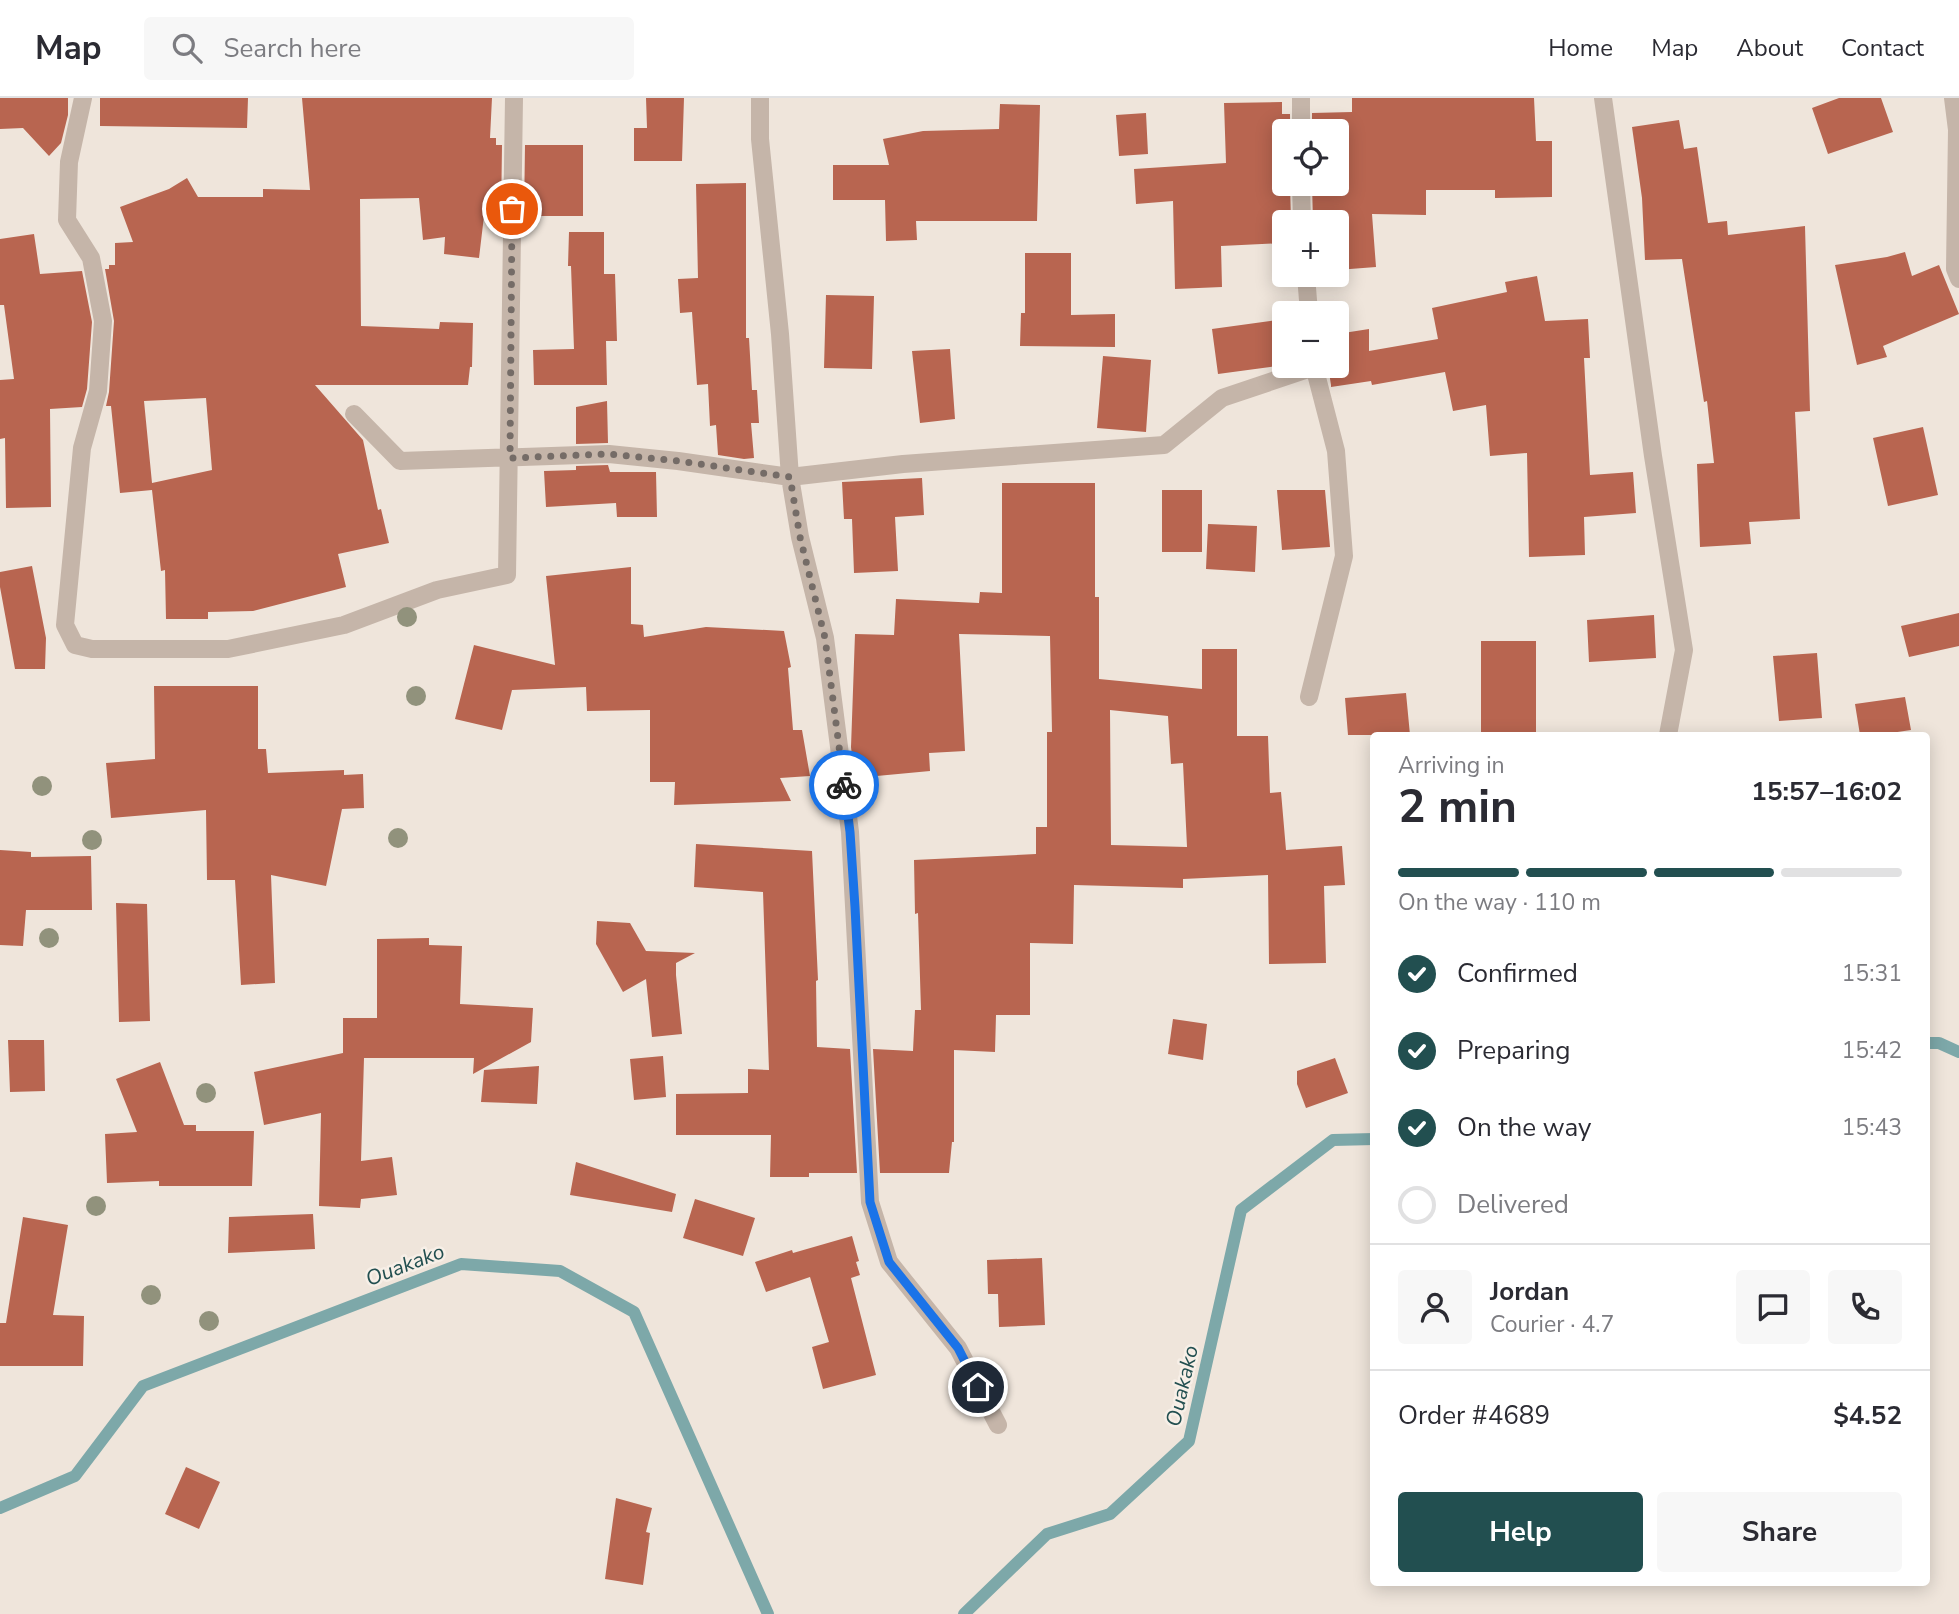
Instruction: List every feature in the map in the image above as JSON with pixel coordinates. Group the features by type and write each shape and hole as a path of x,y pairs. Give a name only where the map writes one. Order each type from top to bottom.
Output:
{"street":[{"path":"83,98 69,162 67,220 91,258 103,321 98,391 82,449 65,625 75,645 92,649 228,649 344,625 437,590 507,575 514,98"},
{"path":"760,98 760,139 780,334 790,477 800,537 825,638 850,832 870,1202 889,1262 958,1348 998,1425"},
{"path":"1301,98 1301,119"},
{"path":"1603,98 1653,456 1684,650 1669,732"},
{"path":"1953,98 1957,130 1955,269 1959,279"},
{"path":"355,414 400,461 610,454 790,477 903,464 1164,445 1222,398 1281,378"},
{"path":"1309,697 1344,556 1335,451 1317,378"}],"building":[{"path":"0,98 68,98 68,115 61,143 49,156 23,128 0,129"},
{"path":"100,98 248,98 247,128 100,126"},
{"path":"302,98 492,98 490,138 496,138 496,145 502,145 501,216 484,216 479,258 444,254 445,237 423,240 419,198 360,199 361,326 439,329 440,322 473,323 472,367 468,385 315,385 363,440 378,510 381,509 389,543 338,554 346,587 253,611 208,612 208,619 166,619 165,570 161,571 152,490 120,493 111,406 106,406 114,321 105,269 109,269 109,265 115,265 115,243 133,242 120,207 169,189 187,178 198,197 263,197 263,189 310,190","holes":["206,398 212,470 152,483 144,401"]},
{"path":"646,98 684,98 682,161 634,161 634,128 647,128"},
{"path":"1352,98 1534,98 1536,141 1552,141 1552,197 1495,198 1495,190 1426,190 1426,215 1372,214 1376,267 1349,269 1349,210 1313,210 1312,196 1349,196 1349,119 1312,119 1312,113 1352,112"},
{"path":"1839,98 1881,98 1893,132 1828,154 1812,108"},
{"path":"1282,102 1282,114 1290,114 1290,119 1272,119 1272,196 1290,196 1291,210 1272,210 1272,244 1221,246 1222,287 1175,289 1173,201 1136,204 1134,169 1226,163 1224,103"},
{"path":"1000,104 1040,105 1037,221 916,221 917,240 886,241 885,200 833,200 833,165 889,165 883,139 923,131 999,129"},
{"path":"1146,113 1148,154 1119,156 1116,115"},
{"path":"1679,120 1684,149 1697,147 1708,223 1727,221 1728,235 1805,226 1810,411 1795,412 1800,519 1749,522 1751,544 1700,547 1697,464 1714,463 1707,401 1704,402 1682,259 1645,260 1642,198 1632,127"},
{"path":"525,145 583,145 583,216 524,216"},
{"path":"746,183 746,338 749,338 752,390 757,390 759,423 751,423 754,458 744,459 718,455 716,425 710,426 708,384 697,385 692,312 680,313 678,279 698,278 696,184"},
{"path":"569,232 604,232 604,274 615,274 617,341 606,341 607,385 534,385 533,350 574,349 571,266 568,266"},
{"path":"34,234 40,274 82,271 92,322 87,389 82,407 50,409 51,507 6,508 5,438 0,439 0,380 14,379 4,305 0,305 0,239"},
{"path":"1905,252 1912,276 1939,265 1959,314 1883,346 1887,357 1857,365 1835,265"},
{"path":"1025,253 1071,253 1071,315 1115,314 1115,347 1020,346 1021,313 1025,313"},
{"path":"1537,276 1545,321 1588,319 1590,358 1584,358 1590,475 1633,472 1636,513 1584,517 1585,555 1529,557 1527,453 1490,456 1486,405 1453,411 1445,372 1372,385 1371,381 1331,387 1330,378 1349,378 1349,332 1369,329 1369,351 1438,339 1432,308 1507,292 1505,282"},
{"path":"826,295 874,296 872,369 824,368"},
{"path":"1272,321 1272,367 1218,374 1212,329"},
{"path":"950,349 955,419 920,423 912,351"},
{"path":"1103,356 1151,360 1146,432 1097,428"},
{"path":"607,401 608,443 576,444 576,407"},
{"path":"1923,427 1938,495 1888,506 1873,438"},
{"path":"608,465 610,472 656,472 657,517 617,517 616,503 546,507 544,471"},
{"path":"922,478 924,515 895,517 898,571 854,573 852,519 844,519 842,482"},
{"path":"1002,483 1095,483 1095,597 1099,597 1099,679 1202,689 1202,649 1237,649 1237,736 1268,736 1270,793 1281,792 1286,850 1342,846 1345,885 1324,886 1326,963 1269,964 1268,875 1183,879 1183,888 1074,885 1073,944 1030,943 1030,1015 996,1015 995,1052 954,1050 954,1142 949,1173 880,1173 873,1049 913,1051 915,1010 921,1010 914,860 1036,854 1036,827 1047,827 1047,732 1052,732 1050,636 959,634 965,751 929,753 930,771 866,777 865,772 854,773 851,747 855,634 894,635 896,599 979,603 980,592 1002,593","holes":["1110,710 1168,716 1171,764 1183,763 1187,847 1111,845"]},
{"path":"1162,490 1202,490 1202,552 1162,552"},
{"path":"1277,490 1325,490 1330,547 1282,550"},
{"path":"1208,524 1257,526 1255,572 1206,569"},
{"path":"32,566 46,638 45,669 15,669 0,587 0,572"},
{"path":"631,567 631,624 643,625 644,637 706,627 784,631 791,667 788,668 793,730 802,730 810,776 780,778 791,801 674,805 675,782 650,782 650,710 587,711 586,687 512,690 502,730 455,719 474,645 555,665 546,576"},
{"path":"1959,613 1959,646 1909,657 1901,626"},
{"path":"1654,615 1656,658 1589,662 1587,620"},
{"path":"1481,641 1536,641 1536,732 1481,732"},
{"path":"1817,653 1822,718 1779,721 1773,656"},
{"path":"154,686 258,686 258,749 266,749 268,773 344,770 344,775 363,774 364,808 342,809 326,886 271,875 275,983 241,985 235,880 207,880 206,810 111,818 106,763 155,759"},
{"path":"1406,693 1410,732 1348,735 1345,698"},
{"path":"1905,697 1911,730 1860,732 1855,704"},
{"path":"696,844 812,851 818,980 817,1047 850,1049 857,1173 809,1173 809,1177 770,1177 771,1135 676,1135 676,1094 748,1093 748,1069 769,1070 763,892 694,887"},
{"path":"0,850 31,852 31,857 91,856 92,910 26,910 23,946 0,945"},
{"path":"116,903 147,904 150,1021 119,1022"},
{"path":"597,921 630,923 646,951 695,953 676,963 682,1034 652,1037 646,979 623,992 596,944"},
{"path":"429,938 429,945 462,946 460,1004 533,1008 531,1042 473,1074 474,1058 364,1058 361,1161 392,1157 397,1195 361,1199 360,1208 319,1206 321,1113 264,1125 254,1072 343,1053 343,1018 377,1018 377,939"},
{"path":"1173,1019 1207,1024 1203,1060 1168,1054"},
{"path":"8,1040 44,1040 45,1091 10,1092"},
{"path":"663,1056 666,1097 634,1100 630,1059"},
{"path":"1335,1058 1348,1093 1306,1108 1297,1084 1297,1071"},
{"path":"160,1062 184,1125 196,1125 196,1131 254,1131 252,1186 159,1186 159,1181 107,1183 105,1134 137,1132 116,1079"},
{"path":"539,1066 537,1104 481,1102 484,1070"},
{"path":"576,1162 676,1194 672,1212 570,1195"},
{"path":"695,1199 755,1218 743,1256 683,1238"},
{"path":"313,1214 315,1249 228,1253 229,1217"},
{"path":"23,1217 68,1225 53,1315 84,1316 83,1366 0,1366 0,1323 6,1323"},
{"path":"852,1236 860,1275 851,1278 876,1375 823,1389 812,1347 829,1342 810,1277 766,1292 755,1262"},
{"path":"1042,1258 1045,1325 999,1327 998,1294 988,1294 987,1260"},
{"path":"186,1467 220,1482 199,1529 165,1514"},
{"path":"616,1498 652,1508 646,1532 650,1533 643,1585 605,1579"}],"waterway":[{"name":"Ouakako","path":"1930,1043 1939,1043 1959,1052"},
{"name":"Ouakako","path":"964,1614 1047,1534 1110,1514 1189,1441 1241,1210 1333,1140 1370,1139"},
{"name":"Ouakako","path":"0,1508 75,1476 143,1386 461,1264 560,1271 634,1312 768,1614"}],"way so far":[{"path":"512,209 510,458 610,454 790,477 800,537 825,638 844,785"}],"route":[{"path":"844,785 850,832 863,1034 870,1202 889,1262 958,1348 978,1387"}]}
